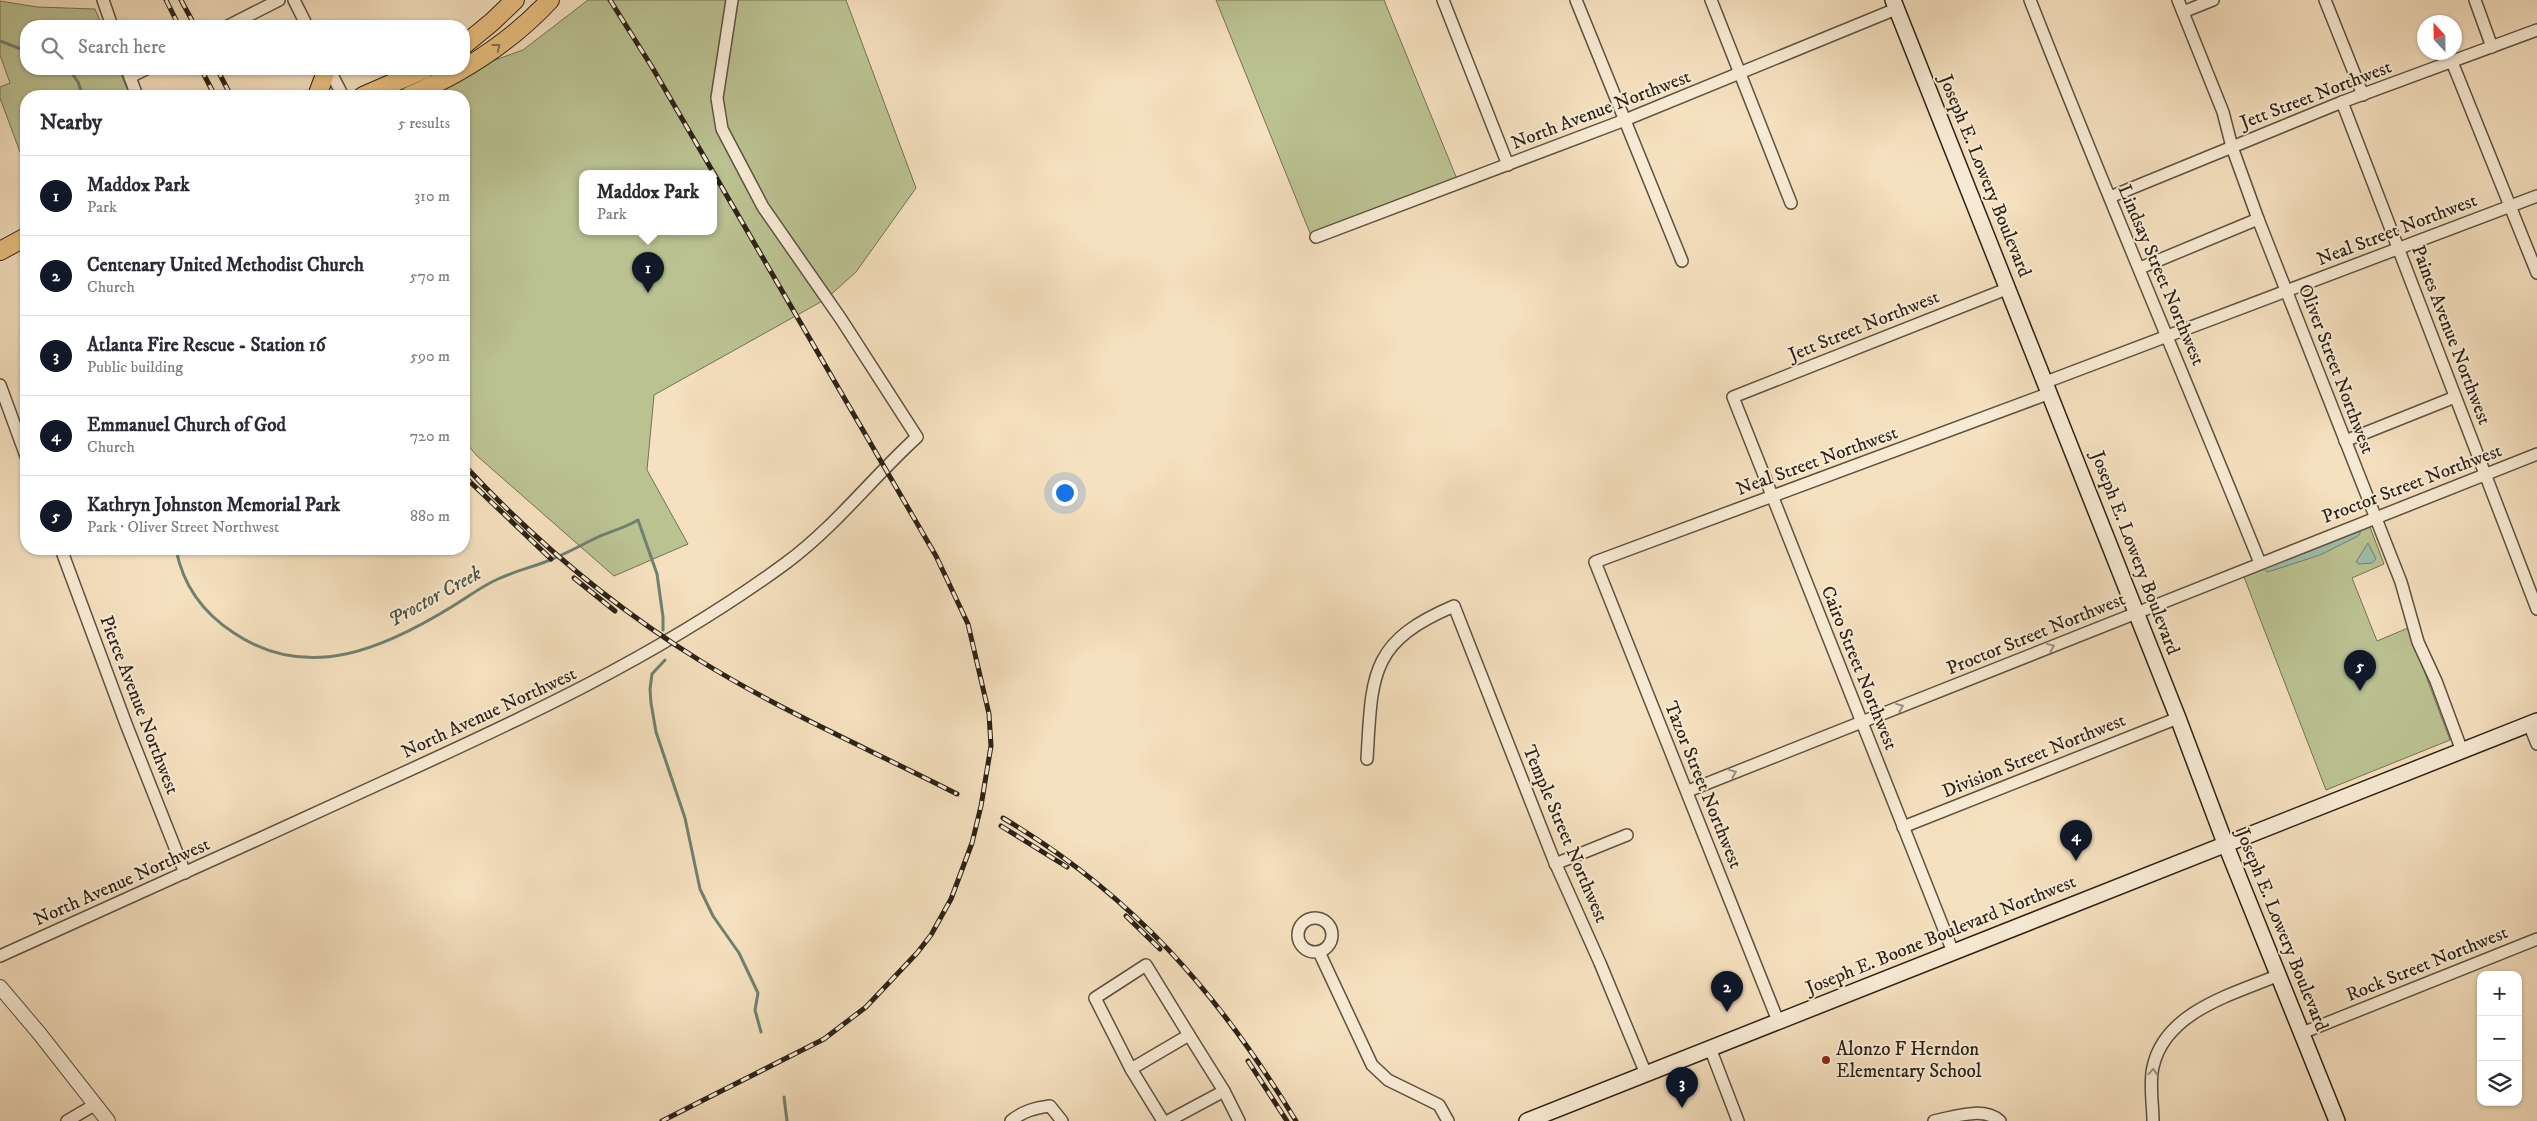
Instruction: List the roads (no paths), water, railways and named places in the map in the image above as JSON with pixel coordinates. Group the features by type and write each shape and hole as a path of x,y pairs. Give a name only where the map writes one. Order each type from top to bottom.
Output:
{"main road":[{"path":"470,40 514,0"},
{"path":"470,65 490,53 524,26 550,0"},
{"name":"Joseph E. Lowery Boulevard","path":"1895,4 2137,613 2225,843 2337,1121"},
{"path":"319,90 324,75"},
{"path":"377,90 411,75"},
{"path":"422,90 455,75"},
{"path":"0,251 20,240"},
{"name":"Joseph E. Boone Boulevard Northwest","path":"1527,1121 2225,843 2533,723"}],"street":[{"path":"103,0 110,20"},
{"path":"240,20 278,0"},
{"path":"294,0 304,20"},
{"name":"North Avenue Northwest","path":"0,956 521,720 585,688 741,595 789,561 834,522 917,437 841,319 763,207 722,130 717,98 732,0"},
{"path":"1443,0 1508,165"},
{"path":"1576,0 1682,261"},
{"path":"1711,0 1791,202"},
{"name":"Lindsay Street Northwest","path":"2030,0 2260,563"},
{"name":"Oliver Street Northwest","path":"2178,0 2222,112 2232,147 2258,219 2401,582 2418,642 2436,681 2462,751"},
{"path":"2183,12 2213,0"},
{"path":"2325,0 2363,95"},
{"path":"2475,0 2492,47"},
{"name":"North Avenue Northwest","path":"1316,238 1625,120 1740,73 1895,4"},
{"name":"Jett Street Northwest","path":"2110,197 2342,102 2537,30"},
{"path":"2452,62 2537,273"},
{"path":"129,75 135,90"},
{"path":"331,75 339,90"},
{"name":"Paines Avenue Northwest","path":"2342,102 2537,609"},
{"name":"Neal Street Northwest","path":"1595,562 1772,497 2048,387 2168,336 2537,196"},
{"path":"2140,268 2258,219"},
{"name":"Jett Street Northwest","path":"1733,397 2009,288"},
{"path":"0,385 20,440"},
{"name":"Cairo Street Northwest","path":"1733,397 1952,952"},
{"path":"2345,441 2455,397"},
{"name":"Proctor Street Northwest","path":"1688,791 2537,454"},
{"name":"Pierce Avenue Northwest","path":"63,555 126,724 185,873"},
{"name":"Tazor Street Northwest","path":"1595,562 1688,791 1778,1021"},
{"name":"Temple Street Northwest","path":"1367,759 1371,692 1384,657 1397,640 1412,627 1454,606 1555,864 1600,963 1646,1074"},
{"name":"Division Street Northwest","path":"1903,827 2178,718"},
{"path":"2533,723 2537,744"},
{"path":"1555,864 1627,835"},
{"name":"Rock Street Northwest","path":"2302,1033 2537,939"},
{"path":"1319,952 1372,1065 1388,1080 1439,1104 1448,1121"},
{"path":"1163,1121 1131,1069 1095,998 1146,965 1224,1091 1239,1121"},
{"path":"2153,1121 2152,1068 2158,1053 2171,1034 2187,1017 2205,1006 2279,975"},
{"path":"0,987 108,1121"},
{"path":"1131,1069 1189,1035"},
{"path":"1710,1048 1738,1121"},
{"path":"1168,1121 1224,1091"},
{"path":"67,1121 96,1104"},
{"path":"1011,1121 1018,1115 1034,1108 1050,1106 1062,1121"},
{"path":"1934,1121 1973,1113 1986,1114 2000,1121"}],"waterway":[{"name":"Proctor Creek","path":"0,41 20,49"},
{"name":"Proctor Creek","path":"73,75 81,90"},
{"name":"Proctor Creek","path":"177,555 189,587 204,607 223,625 262,648 290,656 318,658 346,654 400,635 492,582 552,559 638,520 657,574 663,630"},
{"name":"Proctor Creek","path":"665,660 652,674 650,689 656,732 685,818 700,889 713,916 739,953 758,993 755,1010 761,1032"},
{"name":"Proctor Creek","path":"784,1097 787,1121"}],"railway":[{"path":"166,0 176,20"},
{"path":"181,0 192,20"},
{"path":"610,0 652,67 712,170"},
{"path":"204,75 212,90"},
{"path":"220,75 228,90"},
{"path":"662,1121 824,1039 866,1007 917,953 931,935 951,899 972,843 981,806 991,746 989,714 968,624 936,556 717,179"},
{"path":"470,471 518,519 575,570 635,617 667,639 730,679 826,730 957,794"},
{"path":"470,482 551,559"},
{"path":"574,578 615,611"},
{"path":"1003,818 1050,848 1093,880 1169,950 1236,1030 1296,1121"},
{"path":"1001,826 1067,867"},
{"path":"1126,916 1160,949"},
{"path":"1248,1061 1287,1121"}],"place":[{"name":"Maddox Park","path":"648,293"},
{"name":"Kathryn Johnston Memorial Park","path":"2360,691"},
{"name":"Emmanuel Church of God","path":"2076,861"},
{"name":"Centenary United Methodist Church","path":"1727,1012"},
{"name":"Alonzo F Herndon Elementary School","path":"1826,1060"},
{"name":"Atlanta Fire Rescue - Station 16","path":"1682,1108"}]}
